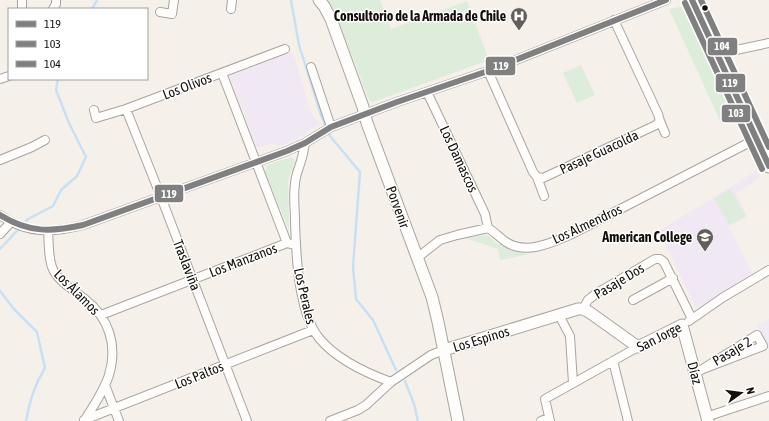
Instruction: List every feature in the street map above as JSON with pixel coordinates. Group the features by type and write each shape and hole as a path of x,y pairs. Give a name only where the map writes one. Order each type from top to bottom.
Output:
{"main road":[{"path":"692,0 769,166"}],"street":[{"path":"160,12 172,14 174,0"},
{"name":"Porvenir","path":"318,0 324,6 331,19 432,297 458,421"},
{"path":"0,214 13,223 27,228 48,231 62,230 83,225 256,163 305,143 331,127 488,71 666,0"},
{"path":"614,20 658,114 665,133"},
{"path":"717,54 769,43"},
{"name":"Los Olivos","path":"94,110 96,118 126,109 285,49"},
{"path":"310,67 331,127"},
{"path":"488,71 544,196"},
{"path":"222,72 256,163 291,244"},
{"name":"Los Damascos","path":"426,92 485,214 488,228"},
{"name":"Traslaviña","path":"126,109 247,421"},
{"name":"Pasaje Guacolda","path":"537,178 544,178 656,125 660,121"},
{"name":"Los Almendros","path":"488,228 506,242 517,247 527,248 541,246 570,235 756,139"},
{"path":"0,160 45,140"},
{"name":"Los Perales","path":"305,143 295,183 291,244 297,274 313,330 334,352 354,366 391,382"},
{"path":"0,234 13,223"},
{"path":"417,258 440,240 488,228"},
{"name":"Los Álamos","path":"48,231 50,259 53,268 60,279 89,302 101,315 106,324 112,350 109,375 105,385 84,421"},
{"name":"Los Manzanos","path":"101,315 193,279 291,244"},
{"name":"Pasaje Dos","path":"584,309 588,300 597,293 655,259 664,262 672,278"},
{"name":"San Jorge","path":"550,419 546,399 638,347 682,325 722,298 769,270"},
{"path":"633,300 672,278 692,319"},
{"name":"Los Espinos","path":"330,421 358,410 366,405 391,382 431,355 578,309 584,309"},
{"path":"584,309 638,347"},
{"path":"559,315 570,336 573,383"},
{"name":"Díaz","path":"682,325 698,371 707,419"},
{"name":"Los Paltos","path":"84,421 313,330"},
{"name":"Pasaje 2","path":"757,336 763,346 749,351 698,371 757,336"},
{"path":"613,361 628,421"},
{"path":"105,385 119,421"},
{"path":"707,419 769,396"},
{"path":"541,421 550,419"}],"shaded area":[{"path":"293,52 311,113 321,124 312,128 305,135 278,147 274,143 257,148 229,75"},
{"name":"American College","path":"756,171 760,178 736,194 747,216 729,227 752,273 696,309 659,231"},
{"path":"769,319 769,349 757,325"}],"green space":[{"path":"327,0 380,0 391,29 467,1 489,60 373,102 369,100 337,17"},
{"path":"686,6 737,116 721,123 669,9"},
{"path":"581,65 595,95 577,103 563,73"},
{"path":"292,157 295,161 288,180 289,230 265,172 267,165"},
{"path":"730,189 746,216 729,225 714,199"},
{"path":"487,235 496,243 504,247 530,254 500,260 498,249 465,238"}],"waterway":[{"path":"93,8 97,0"},
{"path":"291,0 299,45 321,115 330,136 360,172 353,267 356,299 373,320 396,370"},
{"path":"0,249 28,219 53,206 61,190 77,176 86,157 69,123 56,90 58,80"},
{"path":"0,291 13,308 37,332 45,368 33,393 26,421"},
{"path":"405,381 414,404 418,421"}],"transit line":[{"name":"119","path":"0,215 11,221 31,228 50,230 83,225 287,151 305,143 331,127 397,102 488,71 666,0"},
{"name":"119","path":"692,0 769,166"},
{"name":"104","path":"701,0 769,147"},
{"name":"103","path":"685,3 762,169"}],"place":[{"name":"Consultorio de la Armada de Chile","path":"519,31"},
{"name":"American College","path":"705,252"}]}
